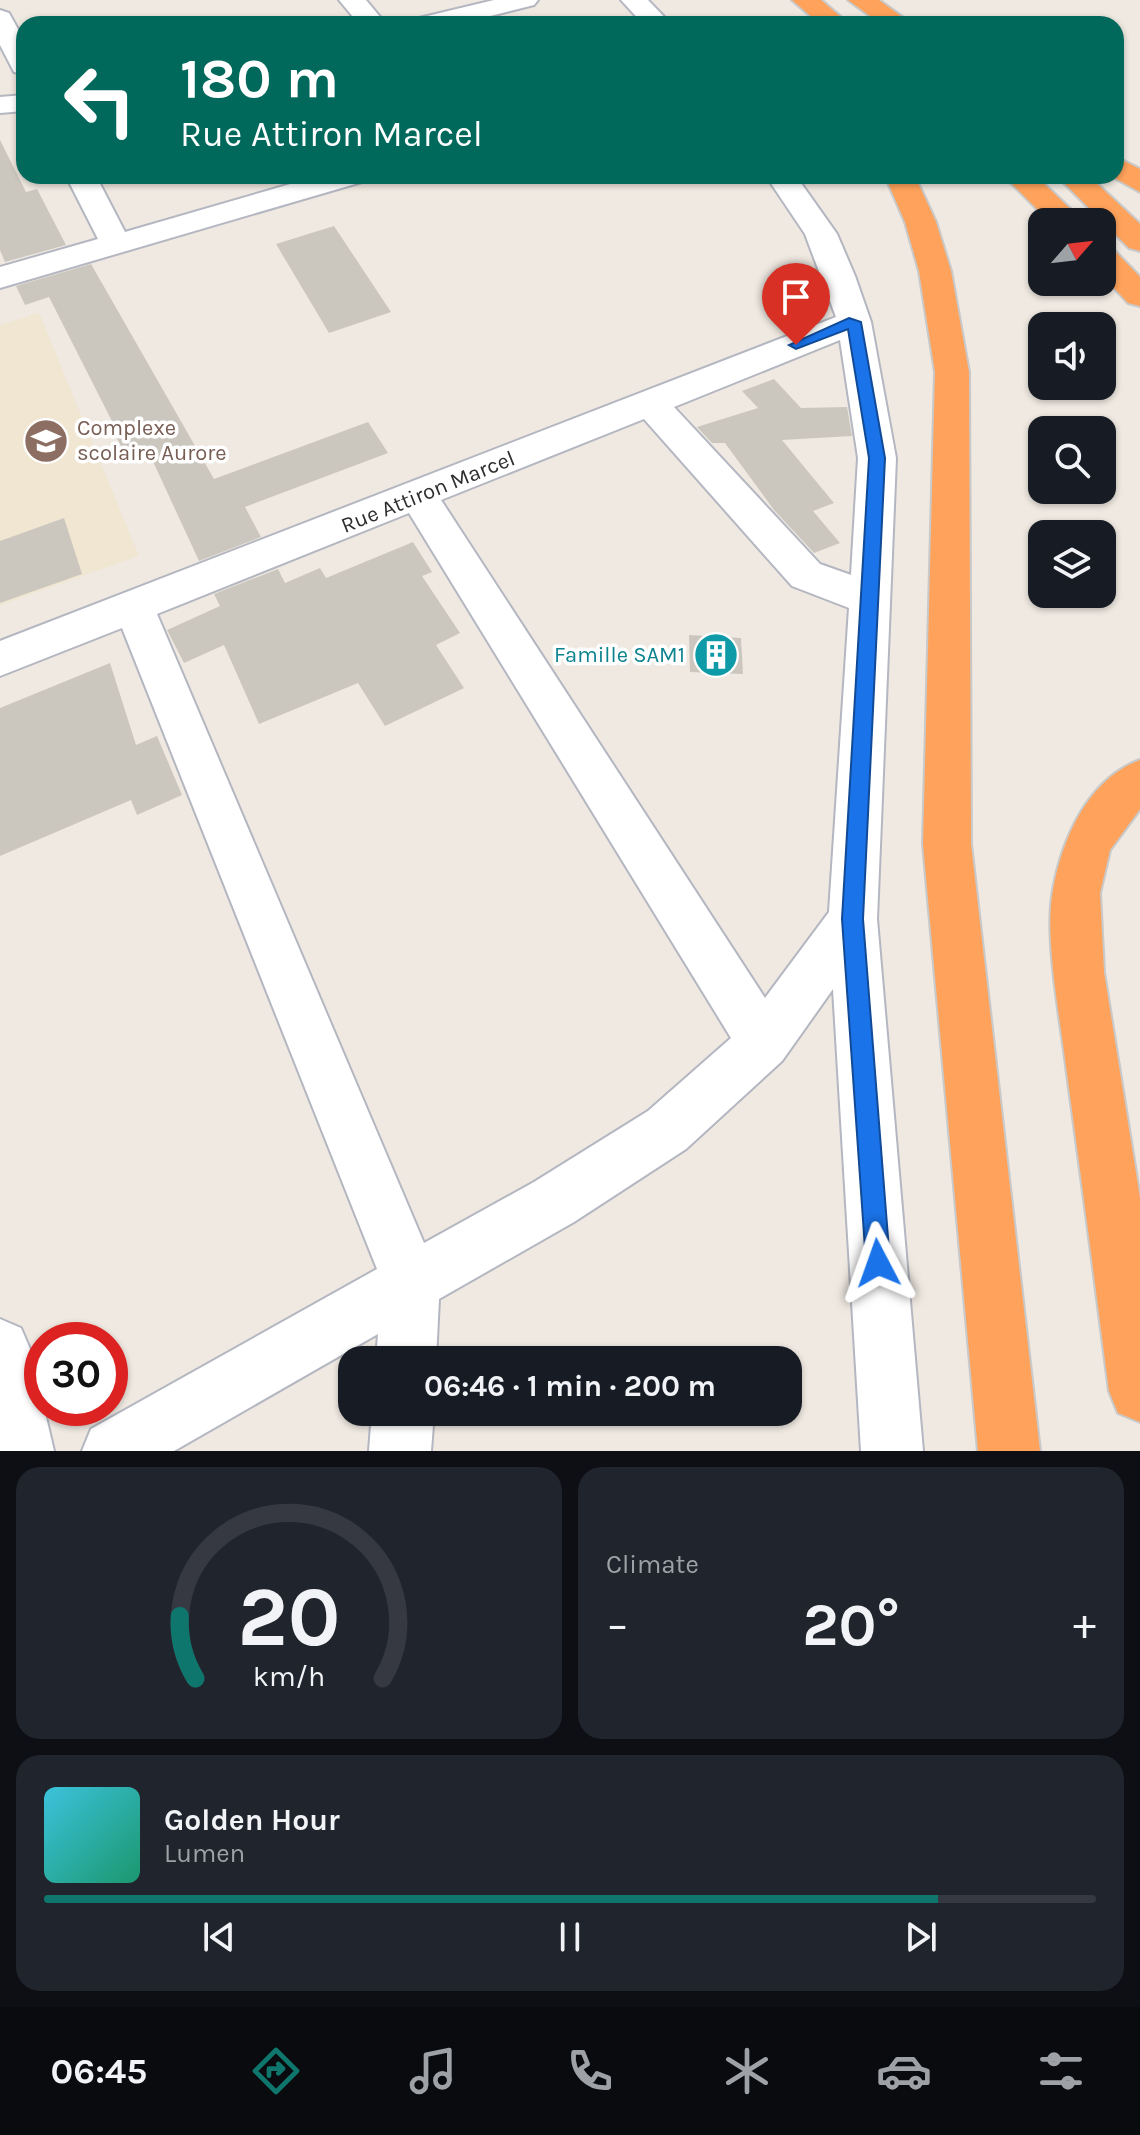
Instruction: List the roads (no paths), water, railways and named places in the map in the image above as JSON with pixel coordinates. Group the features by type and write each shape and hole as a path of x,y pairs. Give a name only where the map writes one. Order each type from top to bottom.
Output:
{"highway":[{"path":"805,0 826,16"},
{"path":"860,0 879,16"},
{"path":"860,0 886,16"},
{"path":"903,184 934,269 952,372 947,844 1009,1451"},
{"path":"1028,184 1053,208"},
{"path":"1080,184 1140,241"},
{"path":"1116,271 1140,296"},
{"path":"1140,780 1114,804 1088,843 1076,893 1079,972 1140,1391"}],"street":[{"path":"0,5 22,0"},
{"path":"352,0 366,16"},
{"path":"460,16 525,0"},
{"path":"634,0 650,16"},
{"path":"0,18 16,50"},
{"path":"85,184 116,244"},
{"path":"0,278 306,184"},
{"path":"787,184 821,234 854,322 877,458 853,919 892,1451"},
{"name":"Rue Attiron Marcel","path":"0,659 854,322"},
{"path":"650,403 806,575 870,599"},
{"path":"418,496 764,1043"},
{"path":"134,607 411,1281 407,1346"},
{"path":"113,1451 554,1202 667,1130 764,1043 853,919"},
{"path":"0,1349 23,1451"},
{"path":"400,1451 402,1426"}],"place":[{"name":"Complexe scolaire Aurore","path":"46,441"},
{"name":"Famille SAM1","path":"716,655"}]}
